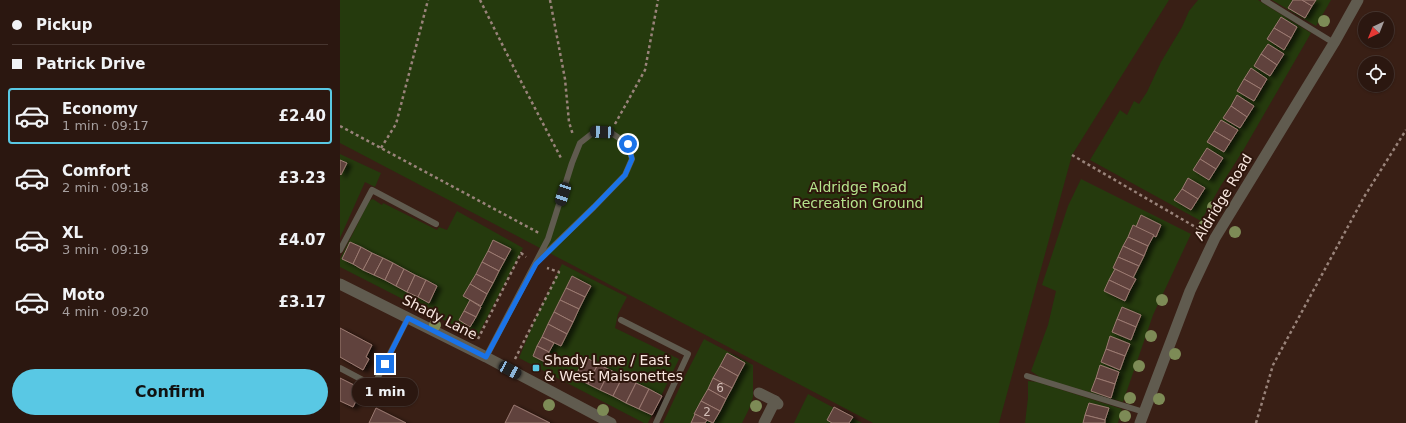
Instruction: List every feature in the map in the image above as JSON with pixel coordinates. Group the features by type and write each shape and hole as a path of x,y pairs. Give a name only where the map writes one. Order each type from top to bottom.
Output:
{"street":[{"name":"Aldridge Road","path":"1140,423 1190,291 1215,238 1334,43 1358,0"},
{"name":"Shady Lane","path":"340,284 486,357 611,423"},
{"path":"759,393 777,402 764,423"}],"lane":[{"path":"1264,0 1334,43"},
{"path":"486,357 548,239 580,143 594,132 610,132 628,144 632,159 625,175 536,264"},
{"path":"340,250 372,190 436,224"},
{"path":"369,395 408,318"},
{"path":"622,320 688,354 656,423"},
{"path":"340,368 374,386"},
{"path":"1027,376 1144,412"}],"path":[{"path":"381,148 396,124 428,0"},
{"path":"480,0 569,173"},
{"path":"550,0 565,79 569,122 577,150"},
{"path":"610,132 645,70 658,0"},
{"path":"340,126 536,231 548,239"},
{"path":"1256,423 1273,365 1364,197 1406,130"},
{"path":"1072,155 1215,238"},
{"path":"472,350 520,253 536,264 559,272 510,370"}],"green space":[{"name":"Aldridge Road Recreation Ground","path":"340,0 1169,0 1072,155 999,423 873,423 340,143"},
{"path":"1198,0 1258,0 1311,33 1201,221 1090,160 1120,110 1127,115 1134,101 1139,104 1147,92 1161,62 1182,27 1189,11"},
{"path":"1272,0 1331,0 1316,26"},
{"path":"340,154 381,173 375,187 365,182 340,238"},
{"path":"1081,179 1191,234 1153,315 1123,402 1041,378 1031,371 1048,325 1056,291 1042,285 1068,206"},
{"path":"373,199 382,205 383,203 437,230 439,227 447,230 457,211 523,248 477,337 340,267 340,259 369,201"},
{"path":"562,264 627,297 618,314 615,328 679,359 648,423 644,423 519,358 536,317"},
{"path":"704,339 753,365 753,397 749,409 742,423 663,423 685,376"},
{"path":"1028,381 1037,382 1122,409 1118,423 1025,423 1028,398"},
{"path":"808,394 862,423 794,423"}],"building":[{"path":"1293,0 1302,0 1312,6 1305,18 1288,8"},
{"path":"1302,0 1316,0 1312,6"},
{"path":"1281,17 1297,27 1291,38 1274,28"},
{"path":"1274,28 1291,38 1284,50 1267,39"},
{"path":"1268,44 1284,54 1277,65 1261,54"},
{"path":"1261,54 1277,65 1270,76 1254,66"},
{"path":"1251,68 1267,79 1261,89 1244,79"},
{"path":"1244,79 1261,89 1254,101 1237,91"},
{"path":"1237,95 1254,106 1247,117 1231,106"},
{"path":"1231,106 1247,117 1240,128 1223,118"},
{"path":"1221,120 1238,130 1231,141 1214,131"},
{"path":"1214,131 1231,141 1224,152 1207,142"},
{"path":"1207,148 1223,158 1216,169 1200,159"},
{"path":"1200,159 1216,169 1209,180 1193,170"},
{"path":"340,160 347,163 341,175 340,174"},
{"path":"1188,178 1205,188 1198,199 1182,189"},
{"path":"1182,189 1198,199 1191,210 1174,200"},
{"path":"1141,215 1161,225 1156,237 1136,227"},
{"path":"1133,225 1154,235 1148,246 1128,237"},
{"path":"1128,237 1148,246 1144,256 1123,246"},
{"path":"493,240 511,249 505,260 488,251"},
{"path":"350,242 361,247 353,264 342,259"},
{"path":"1123,246 1144,256 1139,266 1118,257"},
{"path":"361,247 372,253 363,270 353,264"},
{"path":"488,251 505,260 499,271 482,262"},
{"path":"372,253 383,258 374,275 363,270"},
{"path":"1118,257 1139,266 1133,278 1113,268"},
{"path":"383,258 393,263 385,280 374,275"},
{"path":"482,262 499,271 493,283 476,274"},
{"path":"393,263 404,269 396,286 385,280"},
{"path":"404,269 415,275 407,292 396,286"},
{"path":"1115,269 1136,279 1130,290 1109,280"},
{"path":"476,274 493,283 487,294 470,284"},
{"path":"415,275 426,280 418,297 407,292"},
{"path":"572,276 591,286 585,297 566,288"},
{"path":"426,280 437,286 429,303 418,297"},
{"path":"1109,280 1130,290 1125,301 1104,291"},
{"path":"470,284 487,294 481,306 463,296"},
{"path":"566,288 585,297 579,309 560,300"},
{"path":"470,300 481,307 476,317 464,311"},
{"path":"560,300 579,309 573,322 554,312"},
{"path":"1122,307 1141,315 1136,327 1117,319"},
{"path":"464,311 476,317 470,327 459,320"},
{"path":"554,312 573,322 567,334 548,324"},
{"path":"1117,319 1136,327 1131,340 1112,332"},
{"path":"548,324 567,334 561,346 542,337"},
{"path":"340,328 372,345 366,357 369,359 363,370 340,357"},
{"path":"1110,336 1130,344 1125,356 1106,349"},
{"path":"542,337 554,343 549,352 537,346"},
{"path":"537,346 549,352 545,362 533,356"},
{"path":"1106,349 1125,356 1120,370 1101,362"},
{"path":"727,353 745,363 738,376 720,366"},
{"path":"585,357 598,364 588,384 575,377"},
{"path":"598,364 610,370 600,390 588,384"},
{"path":"1100,365 1119,372 1115,384 1096,378"},
{"path":"720,366 738,376 732,388 713,378"},
{"path":"610,370 623,376 613,396 600,390"},
{"path":"623,376 636,383 626,403 613,396"},
{"path":"340,378 362,389 353,407 340,401"},
{"path":"713,378 732,388 726,399 708,389"},
{"path":"1096,378 1115,384 1111,398 1091,391"},
{"path":"636,383 649,389 639,409 626,403"},
{"path":"649,389 662,396 652,415 639,409"},
{"path":"708,389 726,399 720,411 701,401"},
{"path":"701,401 720,411 713,423 694,414"},
{"path":"1089,403 1109,408 1105,420 1085,415"},
{"path":"514,405 550,423 505,423"},
{"path":"834,407 853,417 849,423 832,423 827,420"},
{"path":"376,408 406,423 369,423"},
{"path":"695,414 707,420 705,423 691,423"},
{"path":"1085,415 1105,420 1105,423 1083,423"}],"place":[{"name":"Shady Lane / East & West Maisonettes","path":"536,368"}],"route":[{"path":"385,364 408,318 486,357 536,264 625,175 632,159 628,144"}]}
